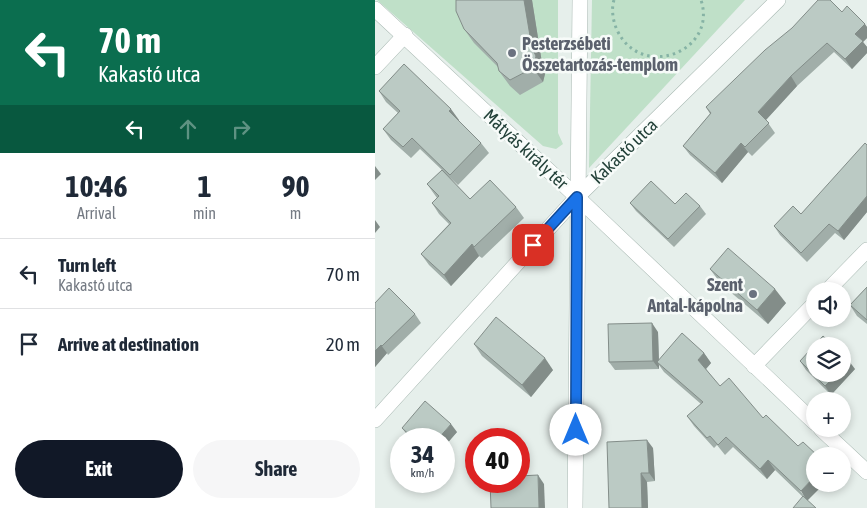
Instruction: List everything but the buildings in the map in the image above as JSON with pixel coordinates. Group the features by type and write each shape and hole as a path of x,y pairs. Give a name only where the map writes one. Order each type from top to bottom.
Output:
{"street":[{"name":"Mátyás király tér","path":"577,197 580,0"},
{"name":"Kakastó utca","path":"375,420 577,197 778,0"},
{"name":"Mátyás király tér","path":"375,9 577,197"},
{"path":"375,67 405,35"},
{"path":"577,197 806,415"},
{"path":"575,508 577,197"},
{"path":"836,282 867,250"},
{"path":"754,366 806,312"},
{"path":"830,437 867,472"}],"path":[{"path":"614,0 613,22 622,40 636,53 655,58 674,55 691,44 701,28 703,8 701,0"}],"green space":[{"path":"377,0 558,0 558,133 563,144 556,149 543,146"},
{"path":"592,0 745,0 589,168"}],"place":[{"name":"Pesterzsébeti Összetartozás-templom","path":"512,53"},
{"name":"Szent Antal-kápolna","path":"753,294"}],"route":[{"path":"533,245 577,197 576,430"}]}
